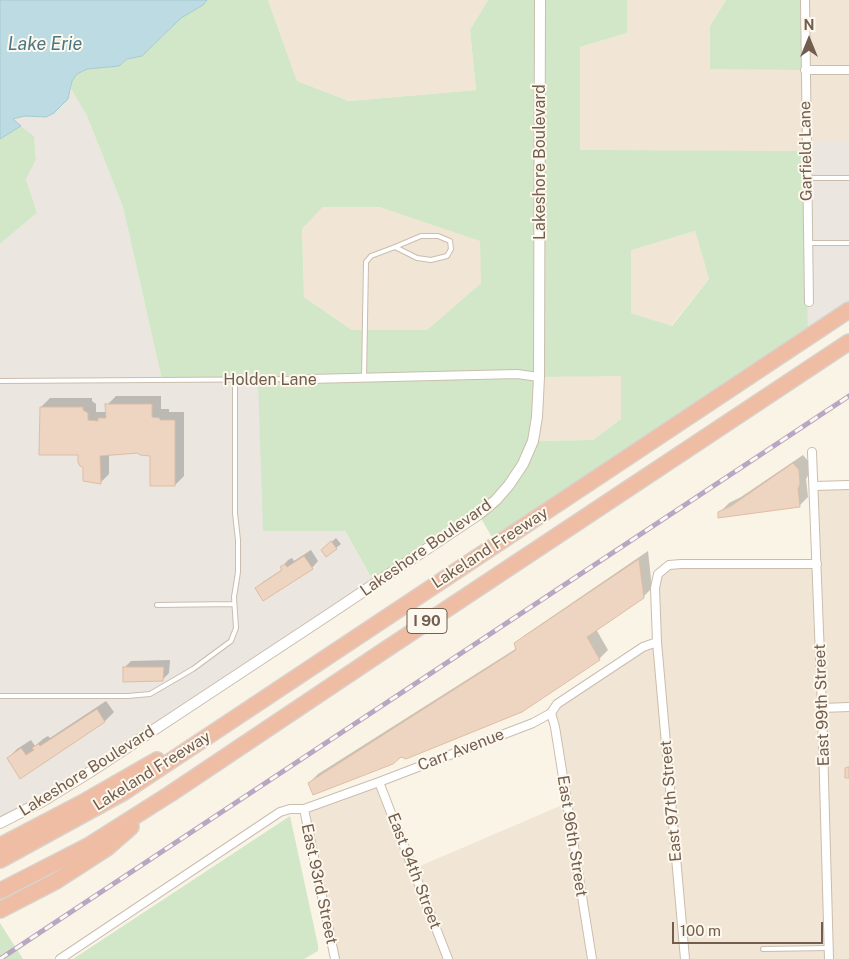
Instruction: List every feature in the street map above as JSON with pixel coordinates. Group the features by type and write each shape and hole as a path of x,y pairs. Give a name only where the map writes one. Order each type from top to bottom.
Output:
{"highway":[{"name":"Lakeland Freeway","path":"0,860 124,792 849,310"},
{"name":"Lakeland Freeway","path":"0,891 88,846 170,794 849,342"},
{"path":"0,846 82,803 143,767 217,730"},
{"path":"0,910 56,881 108,848 170,794"}],"street":[{"name":"Lakeshore Boulevard","path":"0,823 43,801 90,772 479,514 496,500 523,464 533,441 537,417 539,377 540,0"},
{"name":"Garfield Lane","path":"805,0 809,302"},
{"path":"805,70 849,70"},
{"name":"Holden Lane","path":"309,379 517,374 539,377"},
{"name":"East 99th Street","path":"812,452 829,959"},
{"path":"814,486 849,485"},
{"path":"657,642 655,588 658,574 668,565 817,564"},
{"name":"Carr Avenue","path":"60,959 280,812 290,809 304,809 533,722 551,713 557,704 643,647 657,642"},
{"name":"East 97th Street","path":"657,642 685,959"},
{"path":"822,708 849,707"},
{"name":"East 96th Street","path":"551,713 555,727 592,959"},
{"name":"East 94th Street","path":"379,782 448,959"},
{"name":"East 93rd Street","path":"304,809 334,958"}],"lane":[{"path":"807,178 849,178"},
{"path":"364,379 366,262 371,256 421,236 438,236 450,241 452,249 447,256 432,260 417,258 395,247"},
{"path":"808,243 849,243"},
{"name":"Holden Lane","path":"0,381 309,379"},
{"path":"0,696 128,696 150,694 193,669 231,641 236,628 234,597 238,572 238,540 235,513 235,380"},
{"path":"157,605 234,604"},
{"path":"763,949 828,948"}],"shaded area":[{"path":"268,0 488,0 470,30 476,90 349,101 297,81"},
{"path":"627,0 726,0 710,26 805,0 849,0 849,141 807,141 806,151 580,151 580,47 627,33"},
{"path":"71,89 87,116 123,207 162,380 258,380 375,584 90,772 0,823 0,244 37,213 26,179 36,160 34,136 13,120 25,116 46,117 62,106 68,99"},
{"path":"806,141 849,141 849,310 808,337"},
{"path":"323,207 379,207 481,241 481,283 427,330 352,330 304,297 302,229"},
{"path":"695,231 709,279 671,326 631,313 631,249"},
{"path":"621,375 621,419 593,440 533,441 539,377"},
{"path":"849,485 849,959 331,959 335,956 304,809 379,782 413,869 567,803 551,713 557,704 657,642 658,574 669,565 817,564 814,486"}],"green space":[{"path":"207,0 268,0 297,81 349,101 476,90 470,30 488,0 627,0 627,33 580,47 580,150 806,151 808,337 496,544 479,515 375,584 345,531 263,531 258,380 162,380 123,207 87,116 71,89 72,81 77,74 87,69 119,66 127,59 142,56 181,18 203,5","holes":["323,207 379,207 480,241 481,283 427,330 352,330 304,297 302,229","695,231 709,279 672,326 631,313 631,250","621,376 621,419 593,440 533,441 539,377"]},
{"path":"726,0 805,0 805,70 710,69 710,26"},
{"path":"21,126 34,136 36,160 26,179 37,213 0,244 0,139"},
{"path":"290,816 318,951 304,959 73,959"},
{"path":"0,923 23,959 0,959"}],"water":[{"name":"Lake Erie","path":"0,0 207,0 203,5 181,18 142,56 127,59 119,66 87,69 77,74 72,81 68,99 54,113 46,117 25,116 13,119 21,126 0,139"}],"building":[{"path":"105,404 152,404 152,417 160,418 160,420 175,420 175,486 150,486 150,456 138,453 100,456 101,484 83,481 83,467 78,462 78,455 39,455 40,407 83,407 83,410 88,413 88,420 98,421 98,418 106,418"},
{"path":"793,463 799,470 800,484 798,489 800,507 718,518 718,512 731,506"},
{"path":"331,541 337,549 326,557 321,550"},
{"path":"304,556 313,569 263,601 255,588 282,570 280,567 285,564 287,567"},
{"path":"639,559 644,598 587,637 600,660 522,712 406,759 401,757 393,764 313,795 308,783 516,650 514,643"},
{"path":"123,667 164,667 163,681 123,682"},
{"path":"97,709 105,722 20,779 7,758 21,748 26,755 34,750 32,748 38,744 40,746"},
{"path":"849,767 849,778 845,778 845,768"}],"railway":[{"path":"0,959 849,396"}]}
